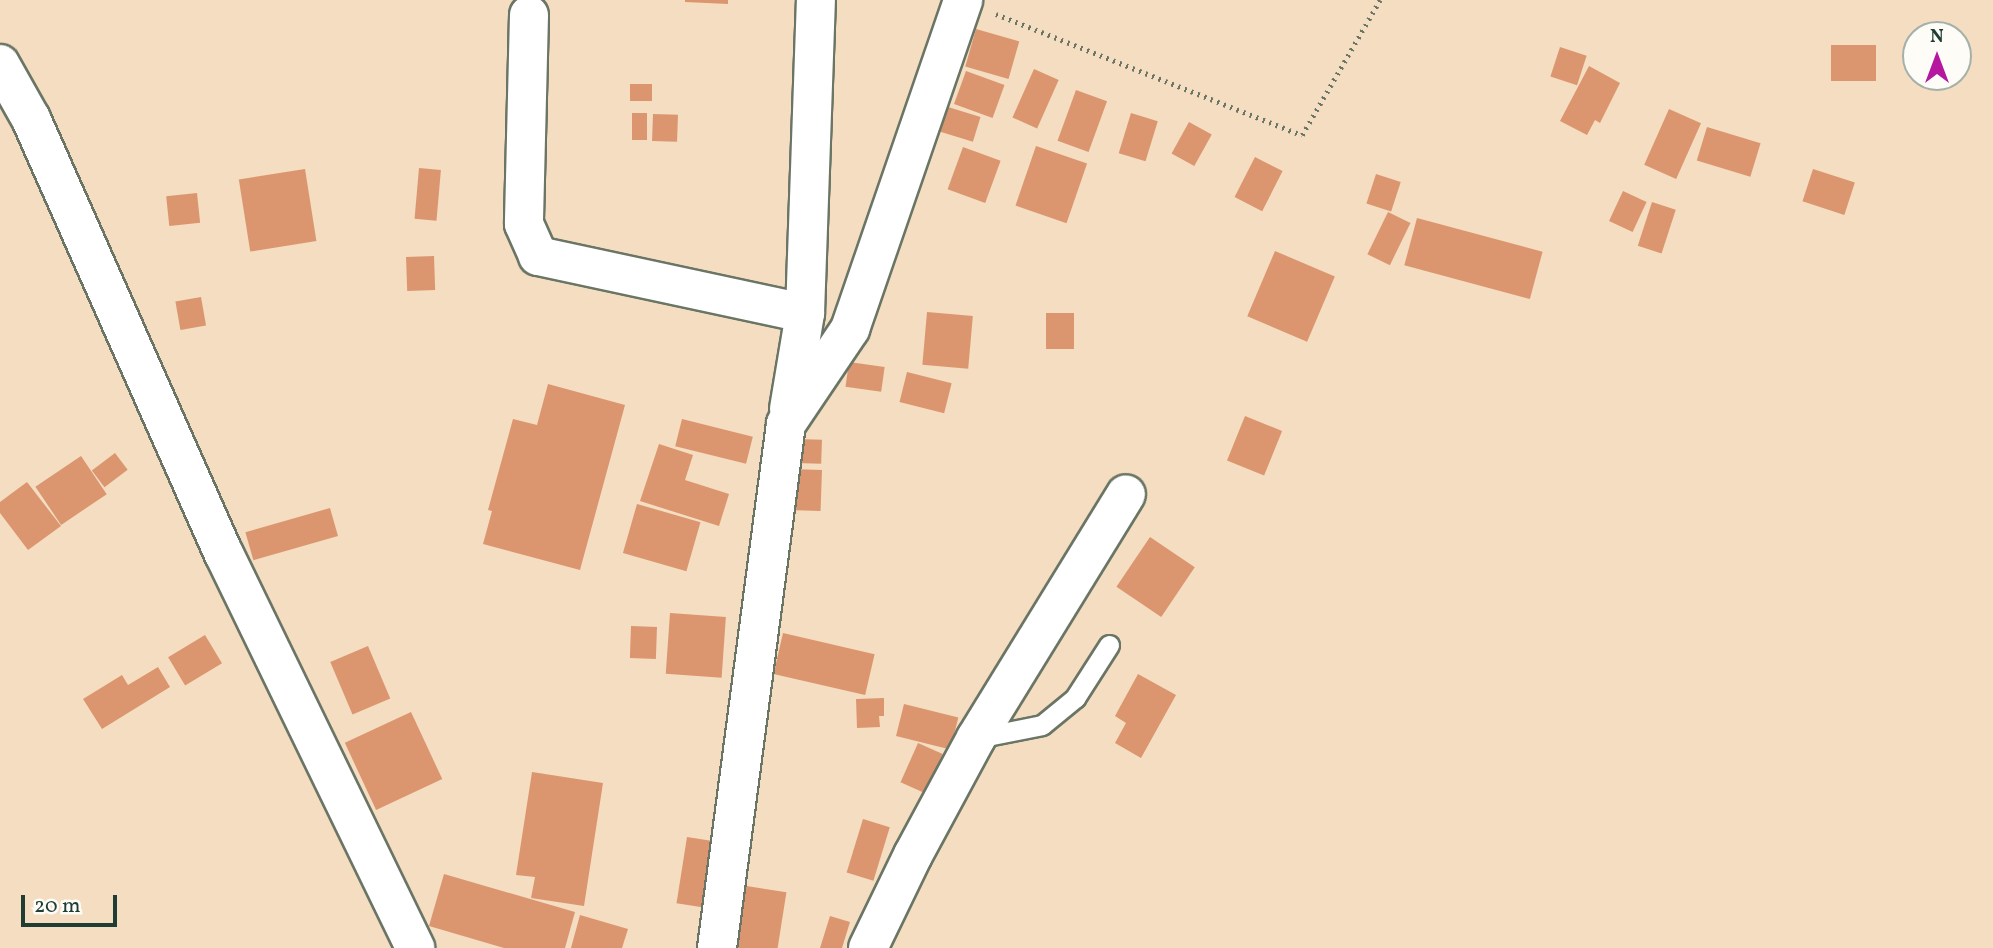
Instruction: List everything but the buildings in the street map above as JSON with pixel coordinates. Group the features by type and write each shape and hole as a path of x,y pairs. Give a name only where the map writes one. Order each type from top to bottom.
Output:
{"street":[{"path":"717,948 786,424 805,313 817,0"},
{"path":"786,424 850,329 963,0"},
{"path":"528,15 524,223 538,256 805,313"},
{"path":"0,64 31,119 224,554 415,948"},
{"path":"868,948 913,855 976,738 1126,494"}],"lane":[{"path":"976,738 1042,725 1074,698 1109,645"}],"path":[{"path":"963,0 1302,135 1380,0"}]}
